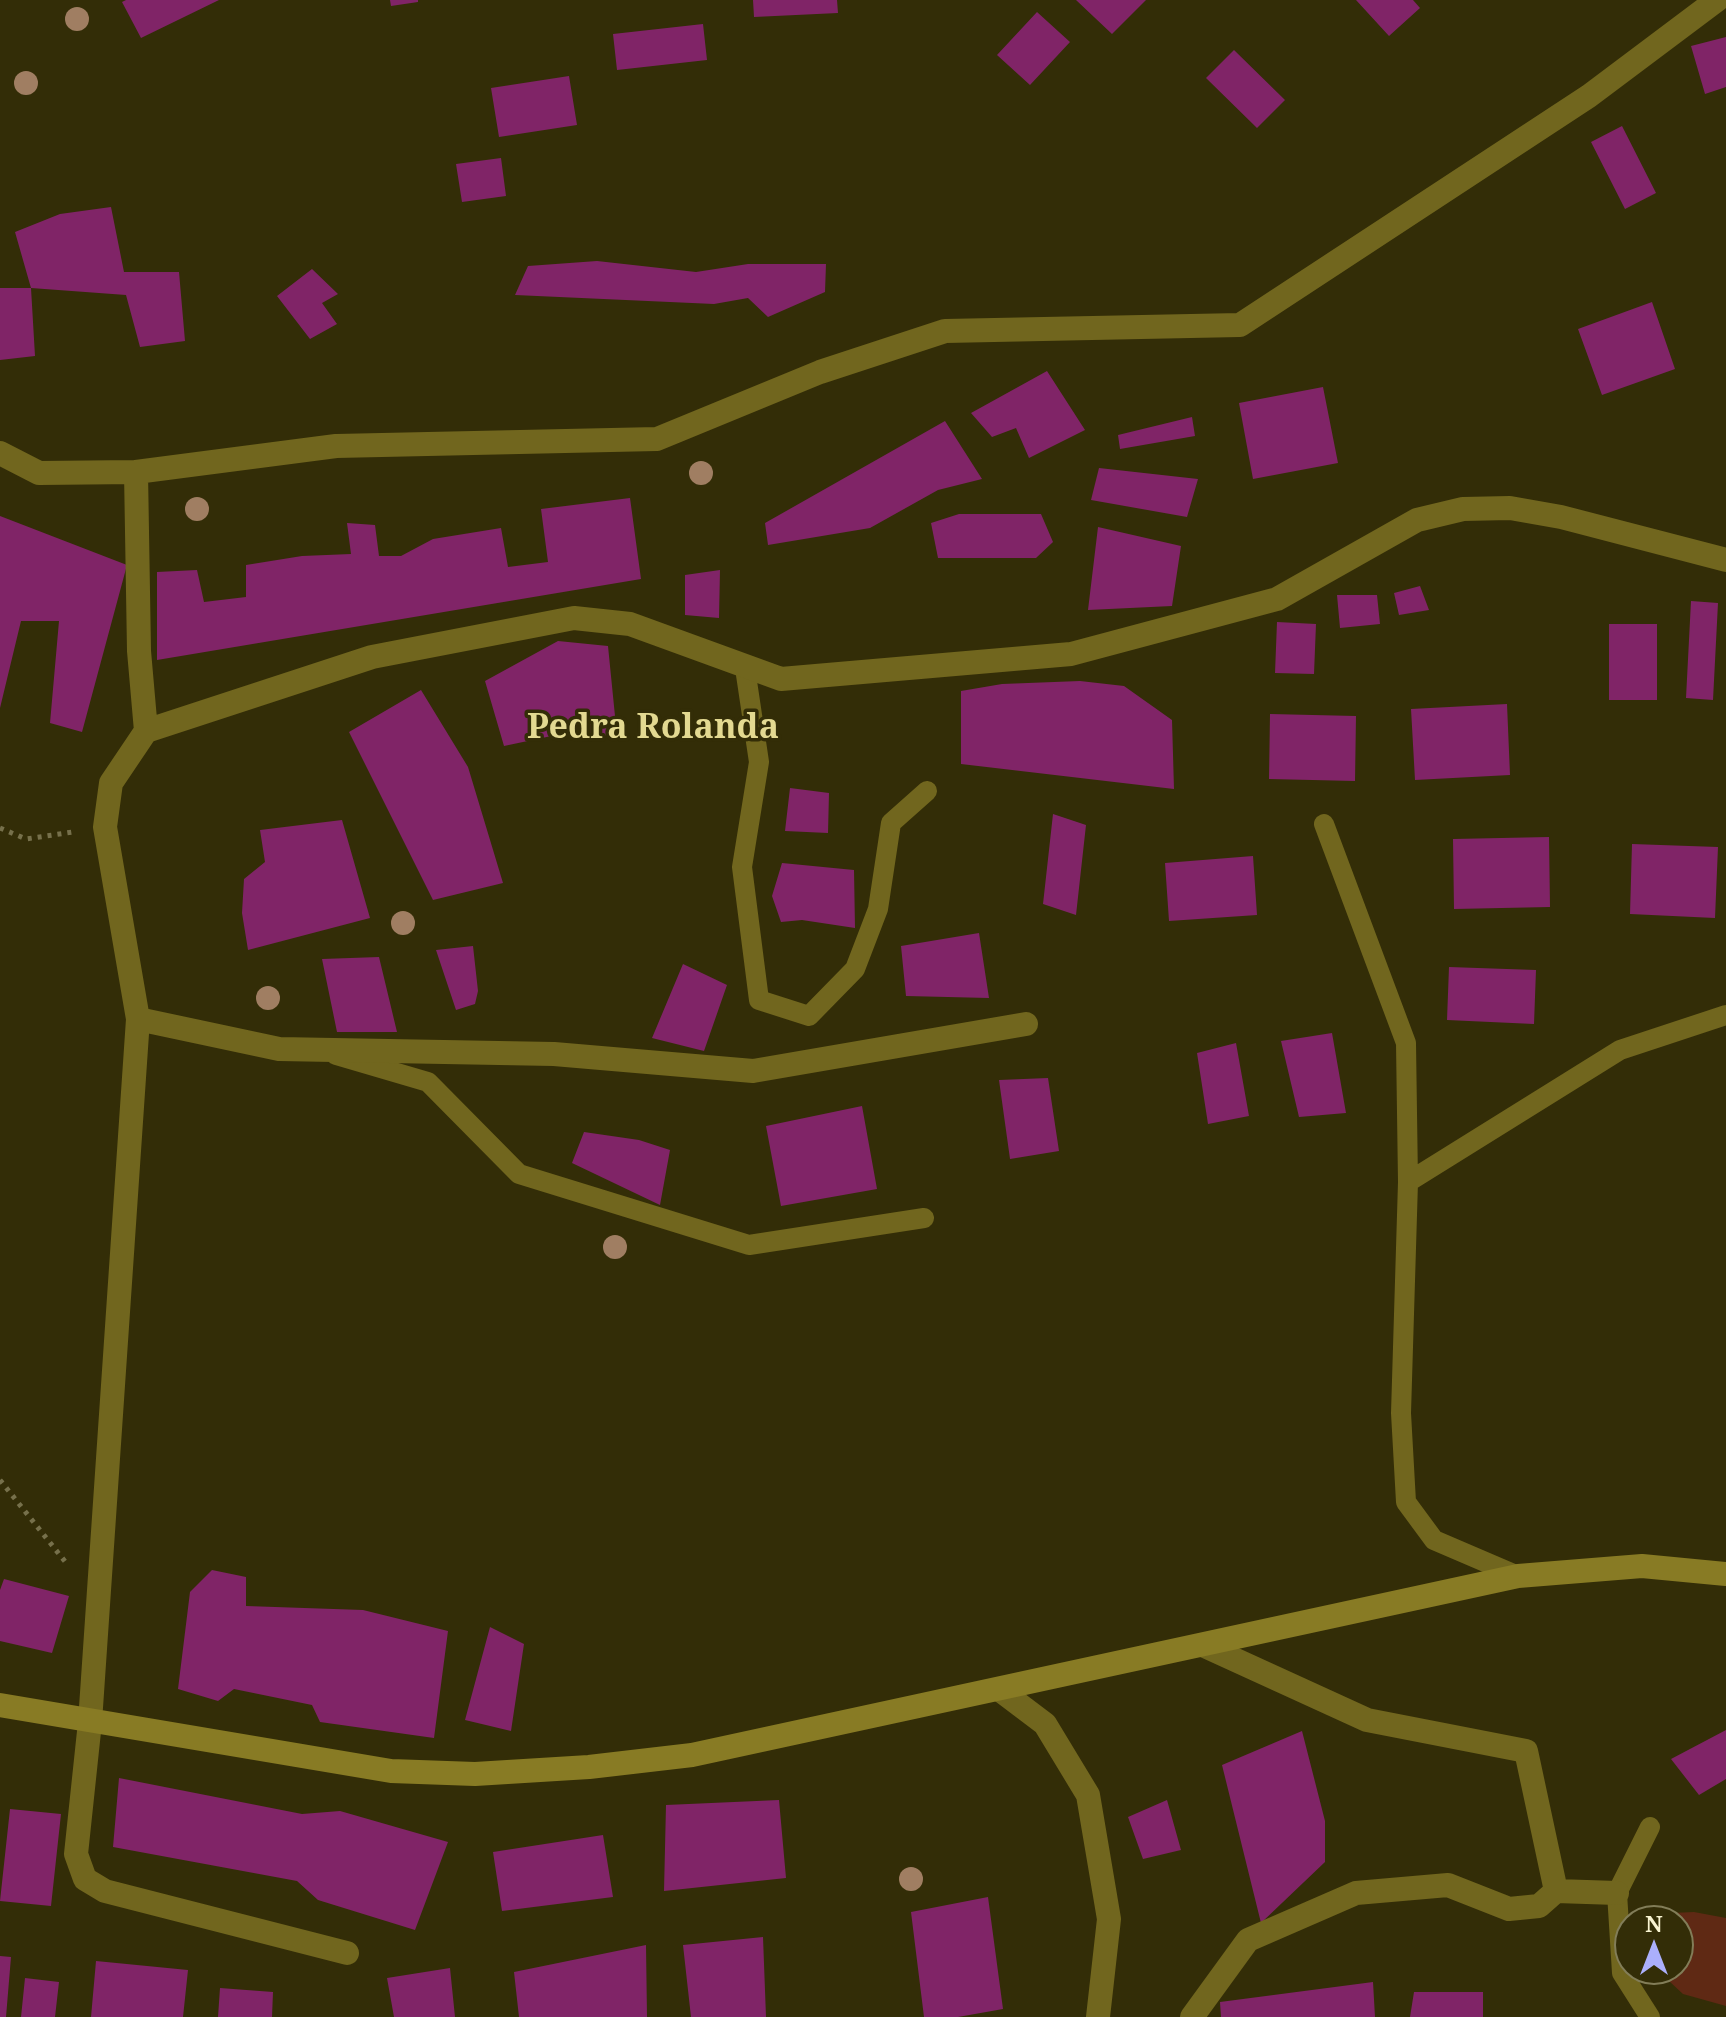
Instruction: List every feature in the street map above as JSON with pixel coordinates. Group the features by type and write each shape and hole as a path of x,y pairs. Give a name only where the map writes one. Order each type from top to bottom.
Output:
{"main road":[{"path":"0,1705 391,1771 475,1774 589,1767 692,1755 1518,1576 1642,1566 1726,1574"}],"street":[{"path":"0,453 39,473 136,472 336,446 657,439 820,372 945,331 1240,325 1589,96 1717,0"},
{"path":"136,472 139,651 146,731"},
{"path":"347,1953 105,1891 85,1879 76,1854 90,1722 138,1019 105,827 111,783 146,731 372,657 574,618 630,624 781,679 1071,654 1277,599 1417,520 1463,509 1510,508 1561,517 1726,560"},
{"path":"138,1019 279,1049 554,1054 753,1071 1026,1024"},
{"path":"1205,1646 1367,1720 1526,1751 1556,1891"},
{"path":"1000,1690 1045,1724 1088,1795 1109,1919 1098,2017"},
{"path":"1192,2017 1248,1940 1356,1893 1448,1885 1509,1909 1539,1906 1556,1891 1617,1893"}],"lane":[{"path":"745,668 759,762 742,867 759,1000 809,1016 855,969 878,909 891,823 927,791"},
{"path":"1324,824 1406,1043 1408,1182 1401,1413 1406,1502 1434,1540 1518,1576"},
{"path":"1408,1182 1620,1050 1726,1015"},
{"path":"321,1050 428,1082 519,1174 749,1245 924,1218"},
{"path":"1650,1827 1617,1893 1622,1973 1650,2017"}],"path":[{"path":"0,828 26,839 105,827"},
{"path":"0,1480 98,1602"}],"shaded area":[{"path":"1694,1912 1726,1918 1726,2006 1683,1994 1673,1985 1694,1985"}],"building":[{"path":"219,0 141,38 122,2"},
{"path":"390,0 418,0 418,2 391,6"},
{"path":"753,0 837,0 838,13 754,17"},
{"path":"1076,0 1146,0 1112,34"},
{"path":"1356,0 1413,0 1420,8 1389,36"},
{"path":"1037,12 1070,42 1030,85 997,55"},
{"path":"703,24 707,60 617,70 613,34"},
{"path":"1726,37 1726,87 1705,94 1691,46"},
{"path":"1234,50 1285,100 1257,128 1206,78"},
{"path":"569,76 577,125 499,137 491,88"},
{"path":"1622,126 1656,193 1625,209 1591,142"},
{"path":"501,158 506,196 462,202 456,164"},
{"path":"111,207 124,272 179,272 185,341 140,347 126,295 31,288 15,232 60,214"},
{"path":"597,261 696,272 748,264 826,264 825,292 768,317 748,298 714,304 515,295 528,266"},
{"path":"312,269 338,294 322,303 337,324 310,339 277,296"},
{"path":"0,288 31,288 35,356 0,360"},
{"path":"1652,302 1675,369 1602,395 1578,329"},
{"path":"1047,371 1085,430 1029,458 1016,428 992,437 971,413"},
{"path":"1323,387 1338,463 1253,479 1239,403"},
{"path":"1192,417 1195,436 1120,449 1118,435"},
{"path":"945,421 982,479 938,490 870,528 768,545 765,523"},
{"path":"1099,468 1198,479 1187,517 1091,500"},
{"path":"630,498 641,579 157,660 157,572 197,570 204,602 246,597 246,565 302,556 351,554 347,523 375,525 379,556 401,556 433,539 501,528 508,567 548,562 541,509"},
{"path":"959,514 1041,514 1053,542 1036,558 938,558 931,523"},
{"path":"0,516 127,565 82,732 50,723 59,621 21,621 0,708"},
{"path":"1098,527 1181,546 1172,606 1088,610"},
{"path":"720,570 719,618 685,615 685,575"},
{"path":"1420,586 1429,610 1399,615 1394,593"},
{"path":"1337,595 1377,595 1380,624 1340,628"},
{"path":"1691,601 1718,603 1713,700 1686,698"},
{"path":"1277,622 1316,624 1314,674 1275,673"},
{"path":"1609,624 1657,624 1657,700 1609,700"},
{"path":"558,641 608,646 617,736 561,734 504,746 485,681"},
{"path":"1080,681 1124,686 1172,720 1174,789 961,764 961,691 1002,684"},
{"path":"421,690 468,767 503,883 433,900 349,732"},
{"path":"1507,704 1510,775 1415,780 1411,709"},
{"path":"1270,714 1356,716 1355,781 1269,779"},
{"path":"790,788 829,793 828,833 785,831"},
{"path":"1053,814 1086,825 1076,915 1043,904"},
{"path":"342,820 370,918 248,950 242,913 244,879 265,862 260,830"},
{"path":"1549,837 1550,907 1454,909 1453,839"},
{"path":"1632,844 1718,847 1715,918 1630,914"},
{"path":"1253,856 1257,915 1169,921 1165,863"},
{"path":"782,863 854,870 855,928 802,920 781,922 772,896"},
{"path":"979,933 989,998 906,996 901,946"},
{"path":"473,946 478,991 475,1004 456,1010 436,950"},
{"path":"379,957 397,1032 337,1032 322,959"},
{"path":"683,964 727,985 704,1051 652,1038"},
{"path":"1449,967 1536,970 1534,1024 1447,1020"},
{"path":"1332,1033 1346,1113 1299,1117 1281,1041"},
{"path":"1236,1043 1249,1116 1208,1124 1197,1053"},
{"path":"1048,1078 1059,1151 1010,1159 999,1080"},
{"path":"862,1106 877,1189 781,1206 766,1126"},
{"path":"584,1132 639,1140 670,1150 660,1205 572,1163"},
{"path":"212,1570 246,1577 246,1606 363,1610 448,1631 434,1738 320,1722 312,1705 234,1689 218,1701 178,1689 190,1592"},
{"path":"4,1579 69,1596 52,1653 0,1641 0,1590"},
{"path":"490,1627 524,1644 511,1731 465,1720"},
{"path":"1726,1730 1726,1779 1699,1795 1671,1759"},
{"path":"1302,1731 1325,1821 1325,1862 1261,1923 1222,1765"},
{"path":"119,1778 302,1814 340,1811 448,1842 415,1930 318,1900 297,1881 113,1847"},
{"path":"779,1800 786,1878 664,1891 666,1805"},
{"path":"1167,1800 1181,1850 1143,1859 1128,1817"},
{"path":"10,1809 61,1814 51,1906 0,1901"},
{"path":"603,1835 613,1897 502,1911 493,1852"},
{"path":"988,1897 1003,2009 958,2017 924,2017 911,1912"},
{"path":"763,1937 766,2017 691,2017 683,1945"},
{"path":"646,1945 647,2017 519,2017 514,1972"},
{"path":"0,1956 11,1957 6,2017 0,2017"},
{"path":"96,1961 188,1970 183,2017 91,2017"},
{"path":"450,1968 455,2017 394,2017 387,1978"},
{"path":"25,1978 59,1982 55,2017 21,2017"},
{"path":"1373,1982 1375,2017 1221,2017 1220,2002"},
{"path":"220,1988 273,1992 272,2017 218,2017"},
{"path":"1414,1992 1483,1992 1483,2017 1410,2017"}],"district":[{"name":"Pedra Rolanda","path":"653,728"}]}
